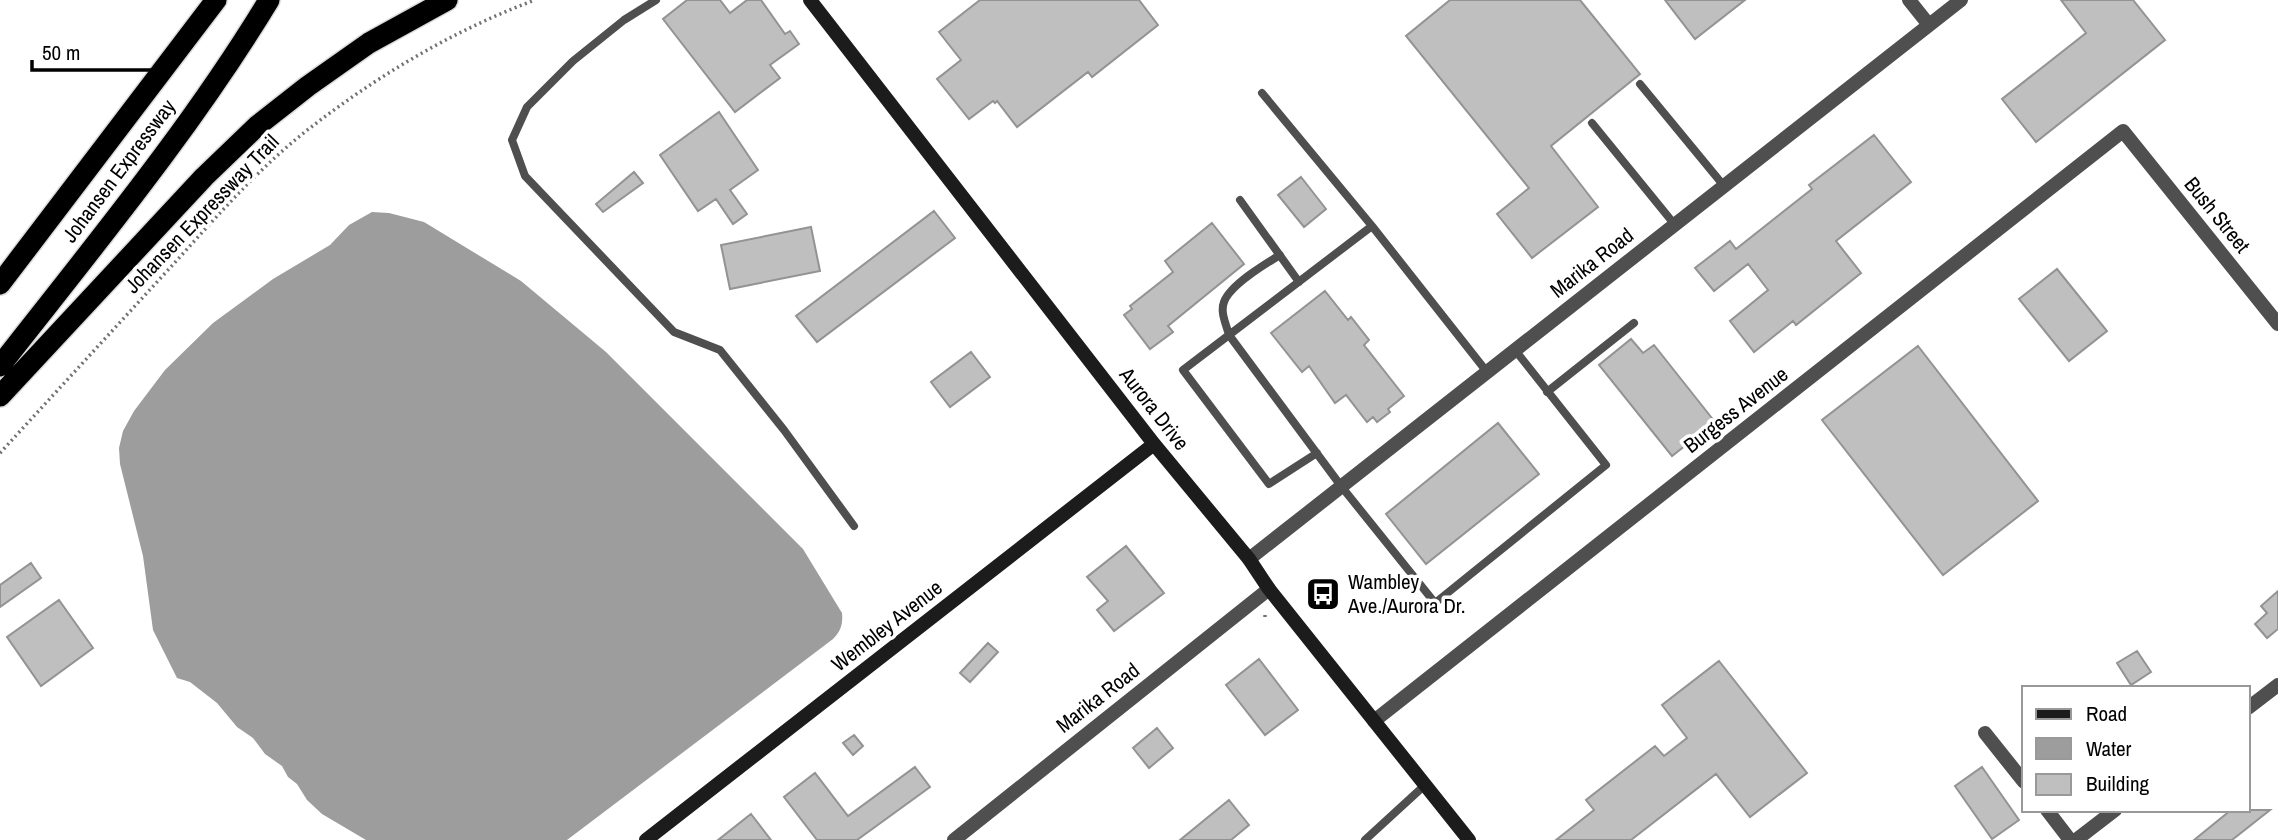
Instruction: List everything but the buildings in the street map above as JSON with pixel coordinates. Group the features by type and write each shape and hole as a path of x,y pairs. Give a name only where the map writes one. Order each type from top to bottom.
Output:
{"highway":[{"name":"Johansen Expressway","path":"0,284 216,0"},
{"name":"Johansen Expressway","path":"0,366 108,228 205,97 269,0"},
{"path":"0,396 204,177 257,127 308,86 369,43 447,0"}],"street":[{"name":"Aurora Drive","path":"810,0 1154,444 1249,559 1269,589 1469,840"},
{"path":"1909,0 1928,25"},
{"name":"Marika Road","path":"1249,559 1961,0"},
{"name":"Bush Street","path":"2123,131 2278,324"},
{"name":"Burgess Avenue","path":"1374,721 2123,131"},
{"name":"Wembley Avenue","path":"646,840 1154,444"},
{"name":"Marika Road","path":"954,840 1269,589"},
{"path":"2250,706 2278,685"},
{"path":"1985,733 2022,779"},
{"path":"2049,812 2070,840"},
{"path":"2076,840 2112,812"}],"lane":[{"path":"656,0 624,20 573,61 527,107 512,140 525,176 674,332 720,350 855,526"},
{"path":"1640,84 1724,186"},
{"path":"1262,93 1372,226 1486,372"},
{"path":"1592,123 1675,225"},
{"path":"1240,201 1299,282"},
{"path":"1317,453 1269,484 1183,370 1372,226"},
{"path":"1280,255 1250,273 1224,300 1223,312 1229,335 1341,486 1434,603 1606,465 1515,350"},
{"path":"1546,391 1634,323"},
{"path":"1365,840 1425,785"}],"path":[{"name":"Johansen Expressway Trail","path":"0,453 215,216 309,128 380,78 432,48 534,0"}],"water":[{"path":"372,212 389,213 424,222 521,281 606,352 803,549 842,613 841,627 833,639 567,840 366,840 322,814 307,800 282,766 265,754 253,738 237,727 217,703 190,682 177,678 153,630 143,556 120,464 119,448 123,431 134,411 165,370 213,323 273,279 330,245 349,225"}],"place":[{"name":"Wambley Ave./Aurora Dr.","path":"1323,594"}]}
